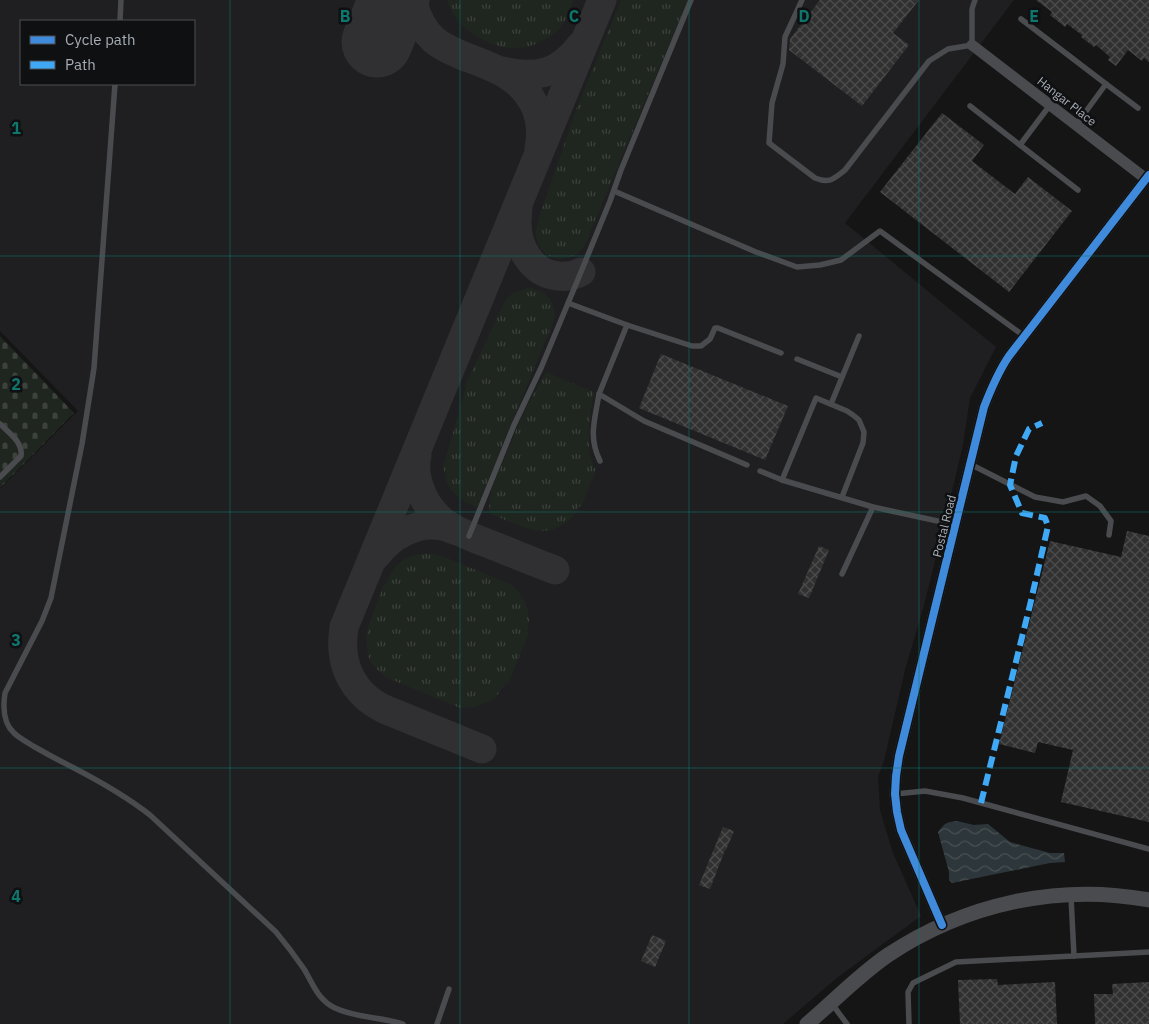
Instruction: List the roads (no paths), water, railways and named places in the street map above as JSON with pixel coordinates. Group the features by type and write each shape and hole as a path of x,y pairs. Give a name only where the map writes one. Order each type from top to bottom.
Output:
{"street":[{"name":"Hangar Place","path":"972,45 1148,179"},
{"name":"Postal Road","path":"942,925 904,838 897,812 896,776 899,756 984,408 992,386 1009,356 1148,179"},
{"path":"807,1024 888,956 914,939 977,911 1006,903 1071,894 1097,894 1149,900"}],"lane":[{"path":"120,20 121,0"},
{"path":"470,536 514,425 541,368 568,303 691,0"},
{"path":"802,0 785,37 783,64 772,103 769,143 815,178 824,181 833,178 844,170 929,61 948,49 972,45 972,8 975,0"},
{"path":"1021,19 1138,108"},
{"path":"1076,125 1106,84"},
{"path":"114,85 94,368 82,444 51,598 42,621 5,693 3,703 6,721 12,732 22,739 136,804 177,840 276,932 289,947 317,993 324,1001 348,1013 403,1024"},
{"path":"1020,145 1050,105"},
{"path":"970,106 1078,190"},
{"path":"614,191 756,252 797,267 820,265 841,260 880,232 1024,336"},
{"path":"568,303 692,346 702,346 710,339 715,328 718,328 782,353"},
{"path":"600,461 594,448 593,435 599,394 627,325"},
{"path":"832,404 859,336"},
{"path":"797,358 842,378"},
{"path":"599,394 644,421 748,465"},
{"path":"782,480 816,398 853,415 859,420 864,432 864,443 842,497"},
{"path":"0,424 18,443 22,452 21,456 0,477"},
{"path":"970,464 1035,497 1063,502 1086,496 1100,506 1111,522 1109,535"},
{"path":"760,471 782,480 873,507 956,525"},
{"path":"842,574 873,507"},
{"path":"896,794 925,791 963,798 1149,849"},
{"path":"1071,894 1074,956"},
{"path":"909,1024 908,992 913,983 956,962 1149,952"},
{"path":"437,1024 449,989"},
{"path":"831,1003 848,1024"}],"water":[{"path":"957,821 974,825 988,824 1010,842 1050,853 1064,853 1065,862 1050,863 952,883 949,880 949,872 938,832 946,824"}]}
